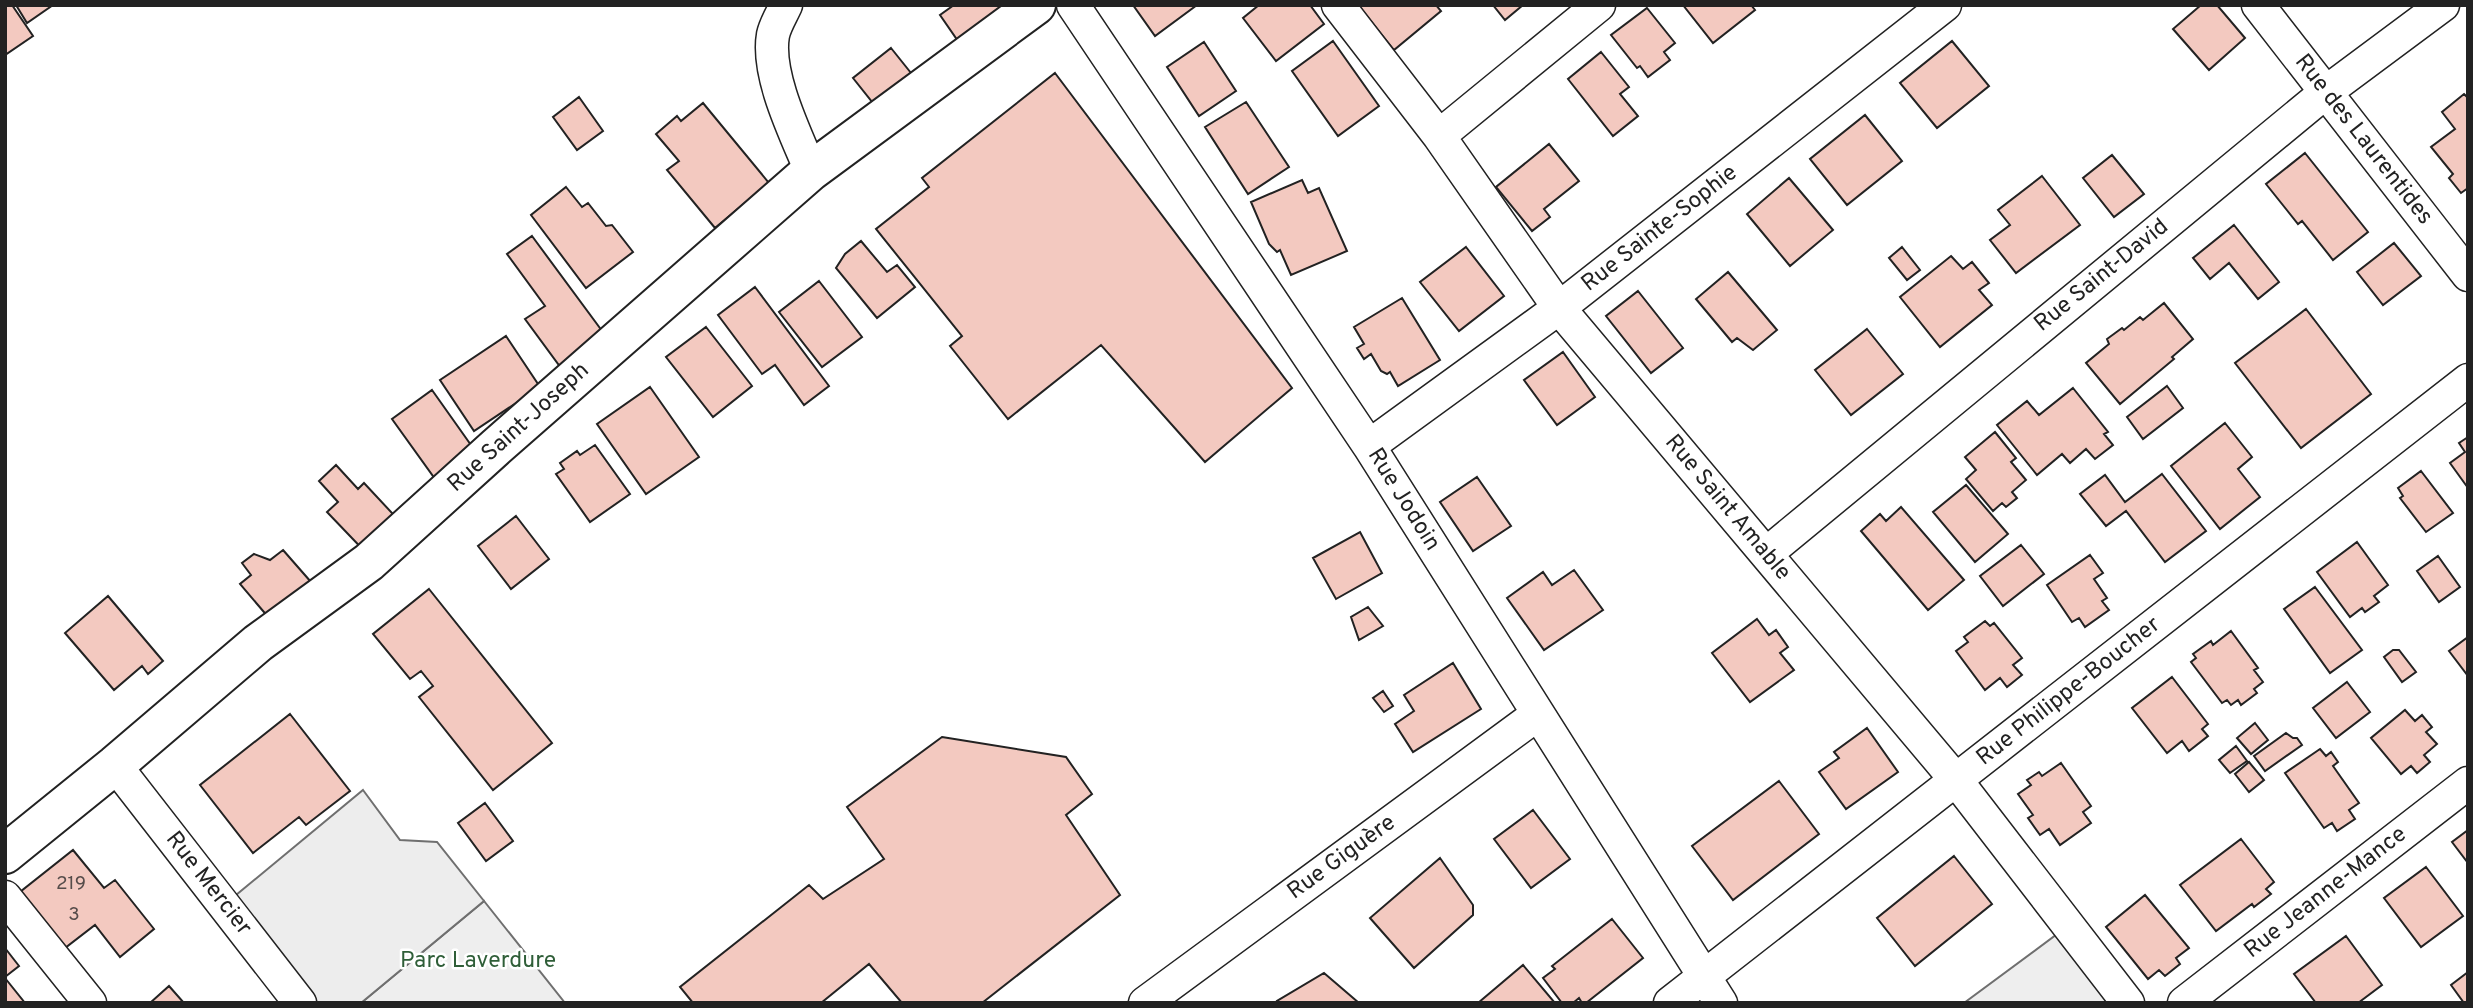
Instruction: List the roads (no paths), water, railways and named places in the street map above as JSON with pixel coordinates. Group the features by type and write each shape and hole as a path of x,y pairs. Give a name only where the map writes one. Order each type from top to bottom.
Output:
{"street":[{"path":"786,5 773,35 774,64 782,99 811,172"},
{"name":"Rue Saint-Joseph","path":"5,854 115,765 258,643 369,562 496,447 811,172 1036,5"},
{"name":"Rue Jodoin","path":"1073,5 1369,446 1721,1003"},
{"name":"Rue Saint Amable","path":"1338,5 1439,136 1559,308 1956,780 2128,1003"},
{"path":"1439,136 1599,5"},
{"name":"Rue Sainte-Sophie","path":"1369,446 1559,308 1945,5"},
{"name":"Rue des Laurentides","path":"2259,5 2468,275"},
{"name":"Rue Saint-David","path":"1766,554 2326,92 2443,5"},
{"name":"Rue Philippe-Boucher","path":"1670,1003 2468,380"},
{"name":"Rue Giguère","path":"1145,1003 1538,714"},
{"name":"Rue Mercier","path":"115,765 300,1003"},
{"name":"Rue Jeanne-Mance","path":"2184,1003 2468,783"},
{"path":"5,897 90,1003"}],"park label":[{"name":"Parc Laverdure","path":"478,961"}]}
